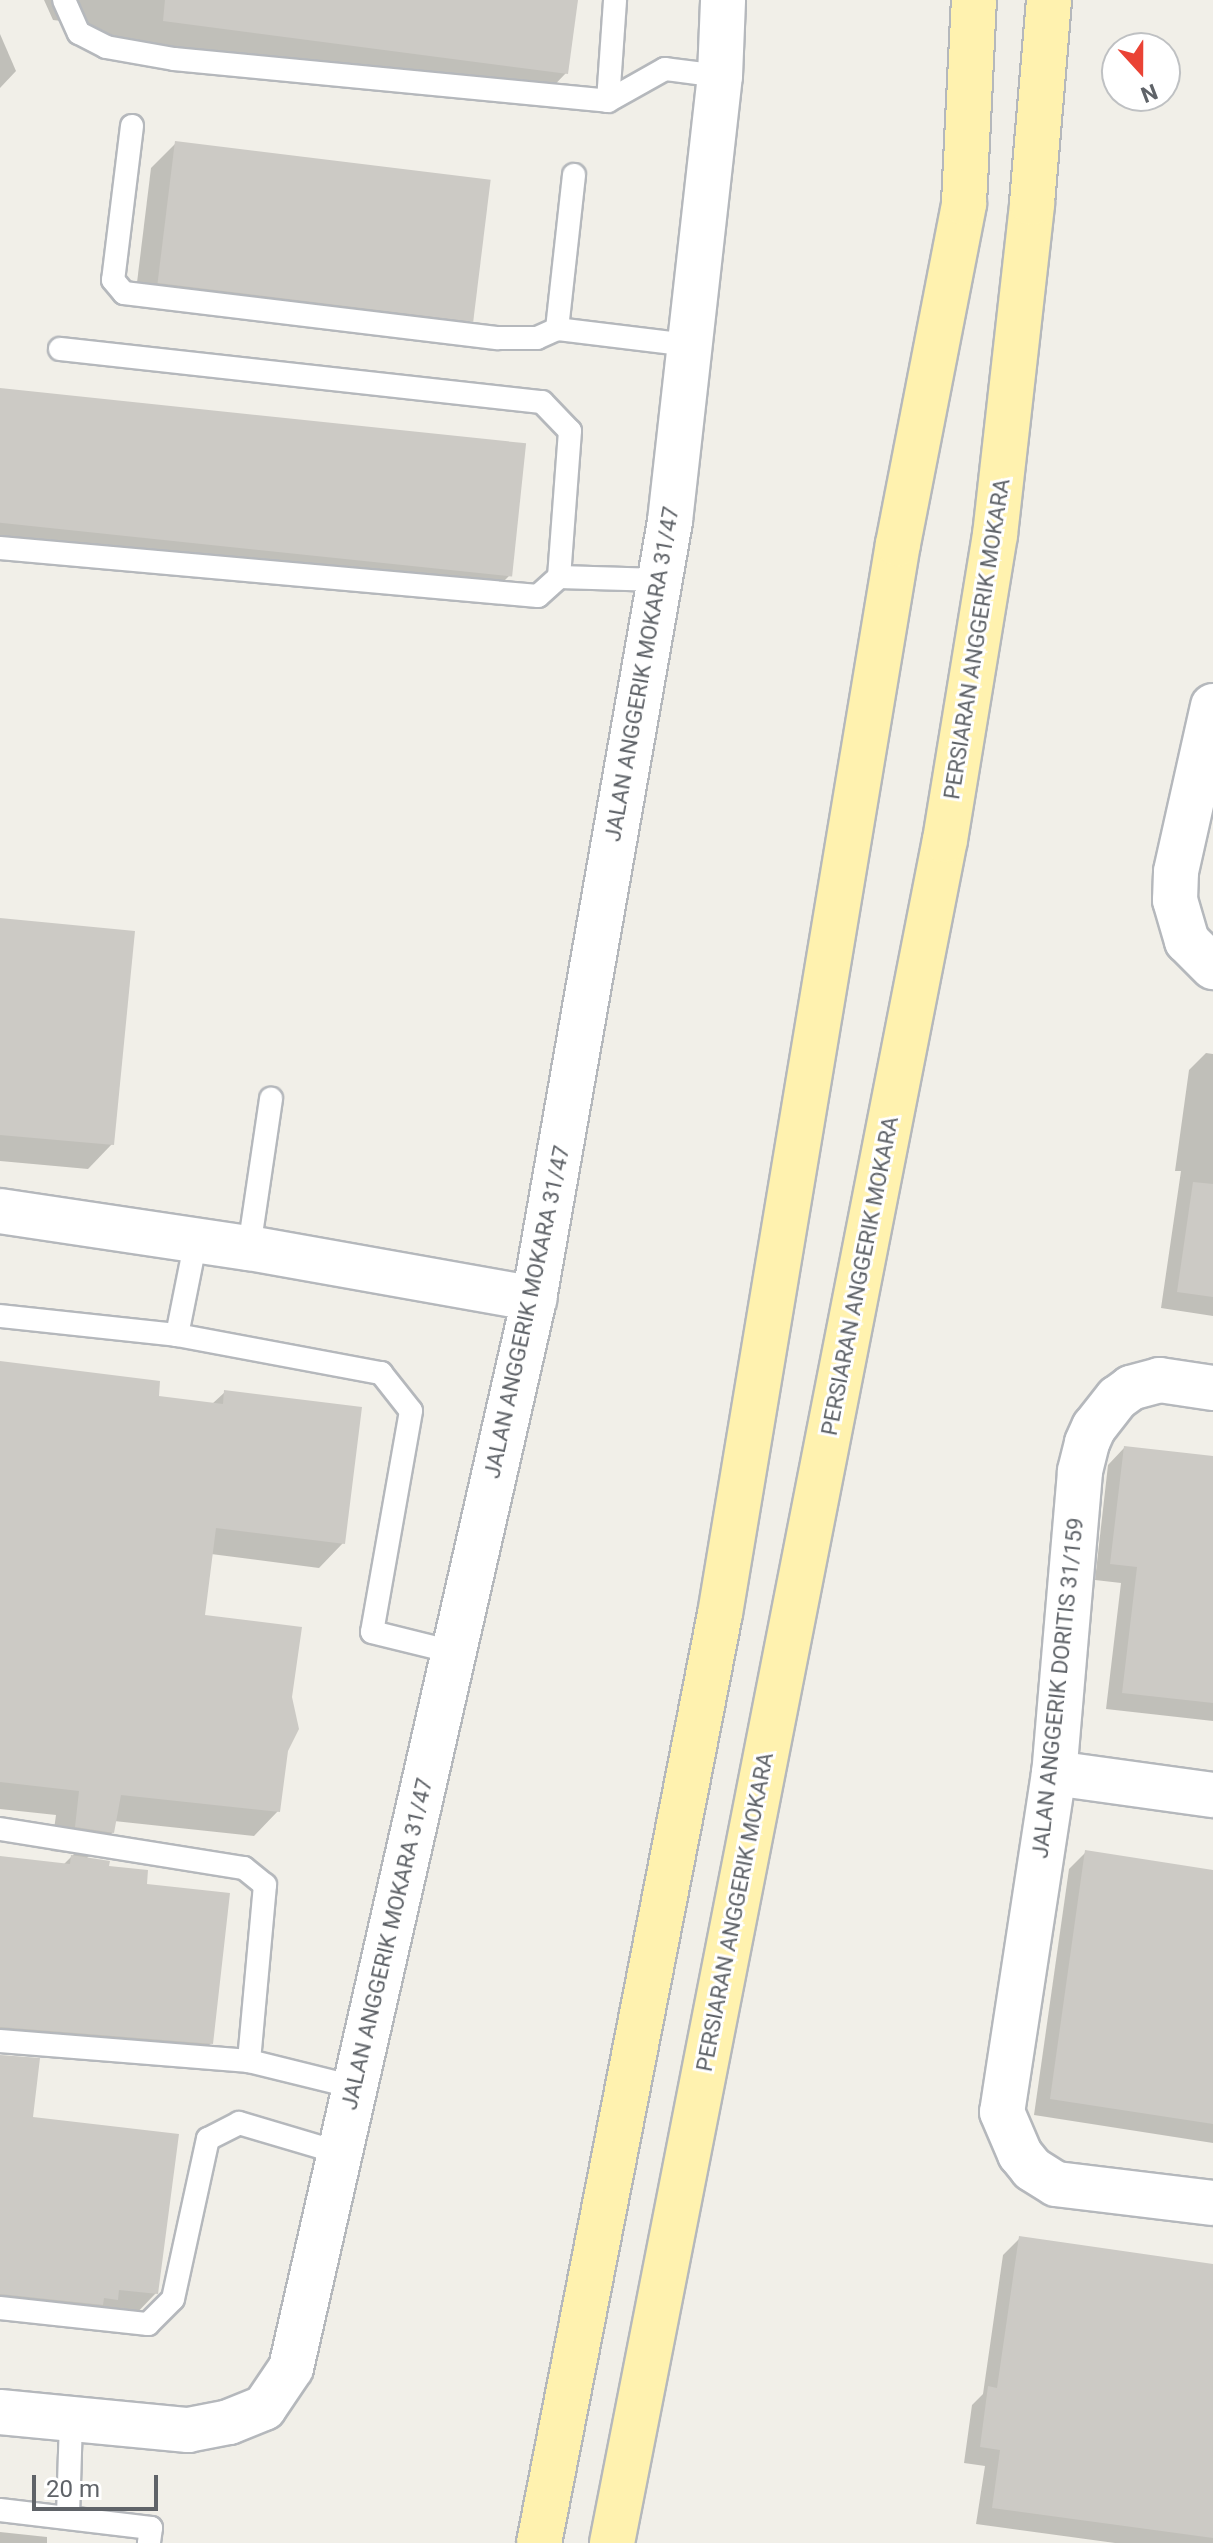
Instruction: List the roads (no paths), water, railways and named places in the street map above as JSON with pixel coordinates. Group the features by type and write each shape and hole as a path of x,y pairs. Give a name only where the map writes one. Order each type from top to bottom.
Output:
{"main road":[{"path":"539,2543 720,1614 898,544 964,203 974,0"},
{"name":"PERSIARAN ANGGERIK MOKARA","path":"612,2543 945,840 995,535 1032,203 1049,0"}],"street":[{"name":"JALAN ANGGERIK MOKARA 31/47","path":"0,2412 188,2430 229,2422 264,2408 291,2368 534,1299 660,580 720,76 723,0"},
{"path":"1213,706 1199,756 1176,872 1175,900 1187,941 1213,967"},
{"path":"0,1211 249,1248 534,1299"},
{"name":"JALAN ANGGERIK DORITIS 31/159","path":"1213,1388 1160,1380 1131,1388 1117,1398 1094,1427 1080,1472 1054,1773 1002,2112 1010,2138 1032,2169 1056,2184 1213,2203"},
{"path":"1054,1773 1213,1795"}],"lane":[{"path":"64,0 79,33 119,49 174,59 608,101 665,69 720,76"},
{"path":"608,101 615,0"},
{"path":"132,126 113,280 124,293 498,338 537,338 557,329 689,345"},
{"path":"557,329 574,175"},
{"path":"0,548 538,596 559,577 570,431 542,402 60,349"},
{"path":"559,577 660,580"},
{"path":"249,1248 271,1099"},
{"path":"177,1335 196,1240"},
{"path":"0,1316 177,1335 381,1373 411,1411 372,1632 453,1652"},
{"path":"0,1829 244,1868 265,1885 249,2061"},
{"path":"0,2041 249,2061 354,2087"},
{"path":"0,2308 148,2324 173,2299 208,2139 239,2123 340,2153"},
{"path":"68,2516 71,2420"},
{"path":"0,2510 151,2528 149,2543"}]}
